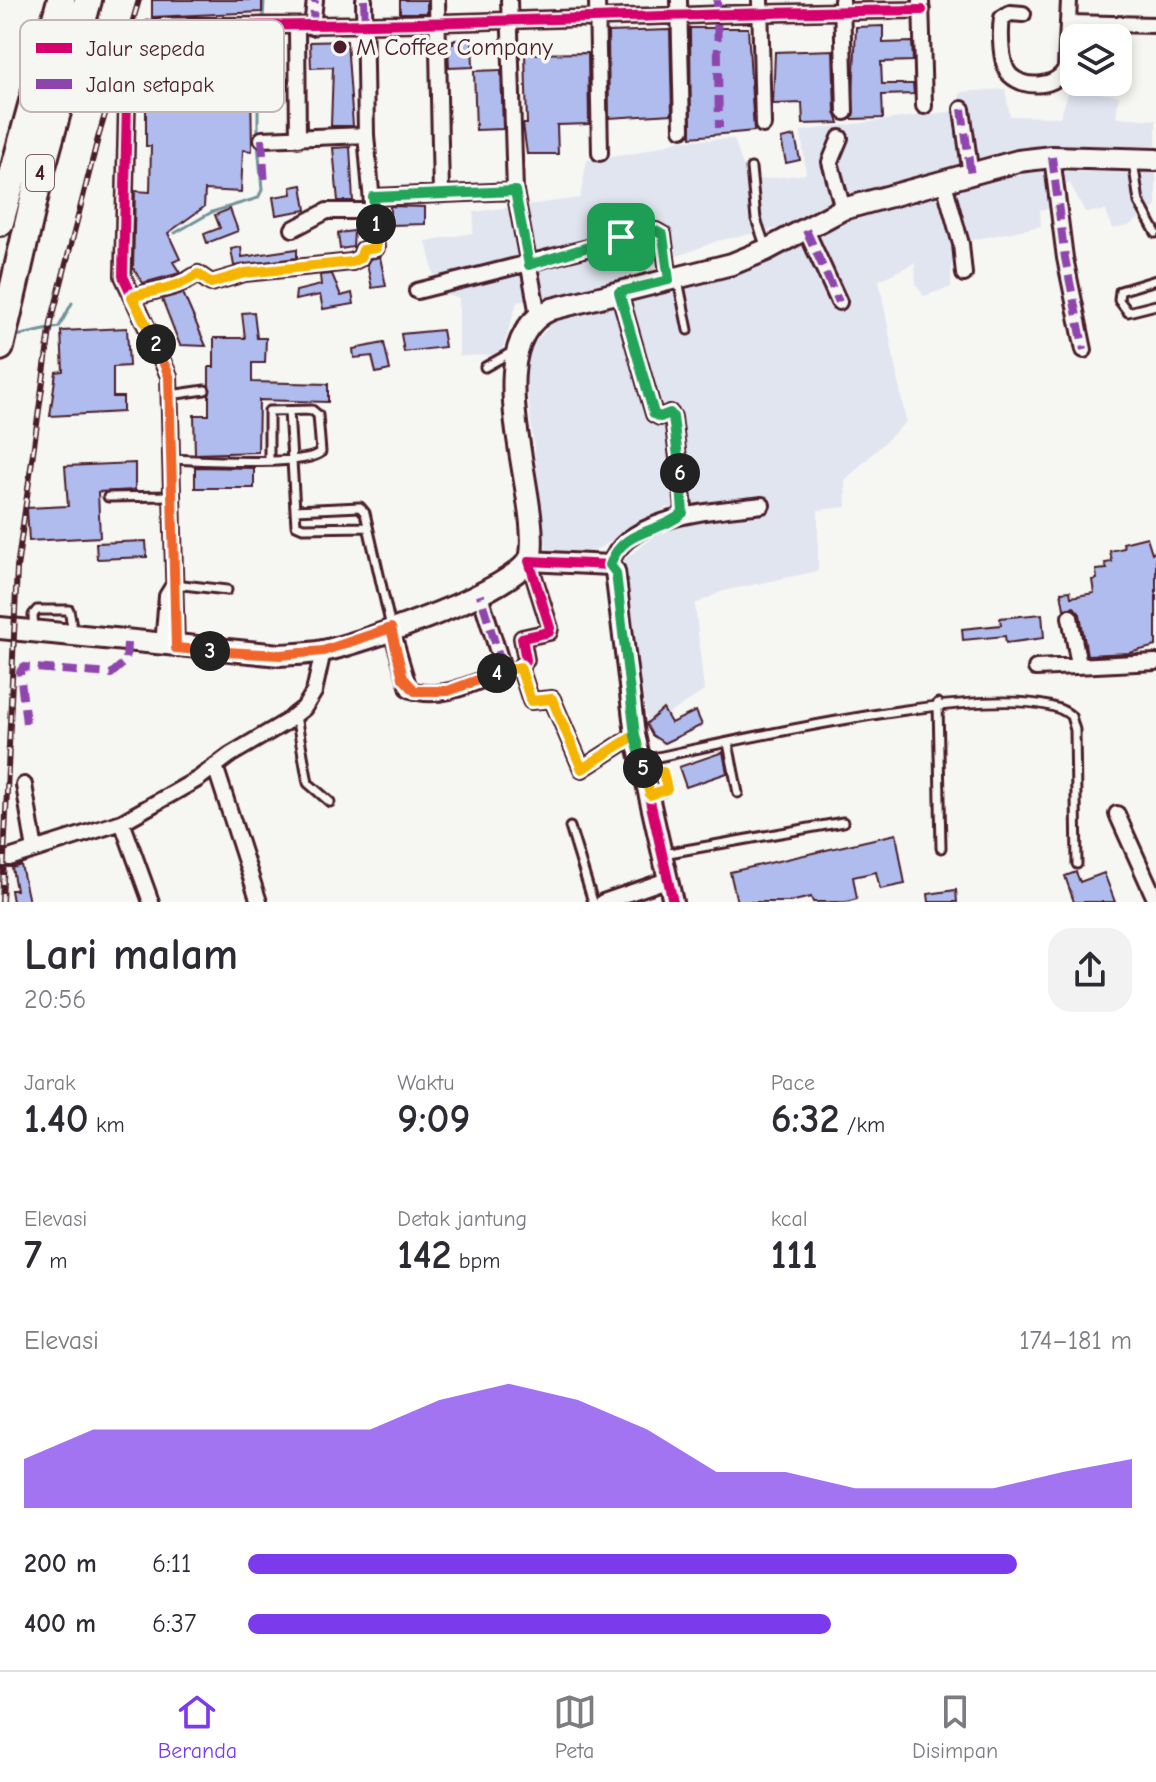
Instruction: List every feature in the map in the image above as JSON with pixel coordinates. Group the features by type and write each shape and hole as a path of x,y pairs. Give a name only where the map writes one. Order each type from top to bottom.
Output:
{"highway":[{"name":"4","path":"56,20 61,0"},
{"name":"4","path":"82,20 88,0"},
{"name":"4","path":"0,222 30,112"},
{"name":"4","path":"0,347 57,112"}],"main road":[{"path":"0,628 170,647 280,655 323,651 480,595 522,571 529,561 532,533 513,385 518,348 530,322 538,315 766,250 843,209 1018,161 1052,157 1156,160"}],"street":[{"path":"298,139 305,27 315,0"},
{"path":"132,297 161,287 177,288 198,274 211,283 245,273 352,262 360,258 363,250 376,248 366,135 364,0"},
{"path":"437,0 441,193"},
{"path":"509,0 515,191 538,315"},
{"path":"597,0 600,153"},
{"path":"679,0 682,129"},
{"path":"1023,14 1005,15 1001,24 1006,67 1011,76 1026,82 1049,84 1062,76 1066,68 1069,0"},
{"path":"284,27 679,16 760,7 922,5 924,106"},
{"path":"843,6 845,112"},
{"path":"760,7 763,125"},
{"path":"1068,23 1098,30 1156,25"},
{"path":"962,109 971,176"},
{"path":"126,112 123,276 165,361 170,395 172,585 176,598 170,647"},
{"path":"262,139 366,135"},
{"path":"840,138 830,162 843,209"},
{"path":"1052,157 1065,258 1084,350"},
{"path":"944,183 961,244 964,274"},
{"path":"293,229 327,211 441,193 515,191"},
{"path":"806,230 839,302"},
{"path":"417,291 529,265 621,237 656,231 663,235 673,279"},
{"path":"619,292 654,414 660,417 670,413 673,417 684,508 680,517"},
{"path":"610,565 614,552 642,530 680,517 762,505"},
{"path":"391,628 403,678 415,691 448,691 520,667 526,660 522,638 550,631 545,603 529,561 610,565"},
{"path":"610,565 616,573 624,627 635,735 673,902"},
{"path":"480,595 504,671"},
{"path":"1070,617 1079,665"},
{"path":"9,858 122,822 296,716 314,692 323,651"},
{"path":"1036,668 1156,662"},
{"path":"520,667 531,701 552,699 582,769 635,735"},
{"path":"215,766 259,902"},
{"path":"24,785 35,850"},
{"path":"1117,814 1156,901"},
{"path":"122,822 151,902"},
{"path":"603,902 667,880"}],"lane":[{"path":"1133,159 1139,202 1156,233"},
{"path":"751,168 756,219 766,250"},
{"path":"673,279 688,330"},
{"path":"1156,280 1127,286 1120,291 1119,300 1128,312 1156,305"},
{"path":"485,367 518,348"},
{"path":"170,395 205,390"},
{"path":"171,459 269,461 315,457 321,452 318,415 312,410 269,411 269,461"},
{"path":"289,411 296,525 303,528 367,527"},
{"path":"108,497 170,496"},
{"path":"295,510 360,507 391,628"},
{"path":"172,585 227,590"},
{"path":"938,703 941,848"},
{"path":"643,766 728,743 938,703 1052,705 1071,716 1075,730 1077,864"},
{"path":"296,716 308,783 330,802"},
{"path":"728,743 738,793"},
{"path":"661,855 843,822"},
{"path":"570,827 593,902"}],"shaded area":[{"path":"1005,89 1010,116 1060,117 1067,96 1119,96 1116,117 1156,120 1156,146 1013,148 847,196 788,226 717,241 580,293 517,302 501,355 459,356 459,298 438,294 426,241 473,233 474,212 580,198 587,160 637,153 681,140 734,139 748,181 806,174 801,131 955,111 961,92"},
{"path":"1014,171 1156,172 1156,207 1128,226 1112,229 1106,211 1085,212 1070,183 1059,187 1060,206 1040,210 1041,226 963,242 961,262 951,265 951,287 924,296 916,284 915,263 879,280 906,422 845,480 846,507 818,510 818,571 723,591 695,604 704,691 648,727 622,561 682,516 667,507 593,552 547,553 523,356 557,317 746,272 831,227"}],"building":[{"path":"152,0 262,0 262,12 152,17"},
{"path":"400,0 427,0 427,13 400,13"},
{"path":"883,26 883,43 912,42 913,61 881,62 882,84 913,84 914,94 882,95 883,118 852,119 856,27"},
{"path":"690,28 748,28 754,131 691,137"},
{"path":"670,30 672,114 609,118 608,32"},
{"path":"472,39 473,67 449,68 448,44 453,44 453,40"},
{"path":"347,41 353,126 331,126 333,67 311,68 310,42"},
{"path":"833,50 835,112 839,123 803,124 802,103 773,104 775,52"},
{"path":"588,53 589,124 557,125 558,154 527,154 523,124 527,124 525,54"},
{"path":"501,70 503,129 476,130 474,71"},
{"path":"146,112 251,112 252,151 243,150 241,192 205,190 204,207 168,233 180,259 173,262 180,273 143,283 133,268 135,191 150,192 151,146 146,146"},
{"path":"795,136 800,160 786,163 781,139"},
{"path":"350,147 353,201 338,201 333,148"},
{"path":"302,185 306,210 276,215 273,197 292,194 291,187"},
{"path":"390,206 425,207 425,224 390,225"},
{"path":"230,209 238,231 207,243 204,234 220,228 215,215"},
{"path":"354,231 353,247 340,249 338,233"},
{"path":"241,247 242,257 297,249 297,258 234,266 231,249"},
{"path":"380,257 386,286 372,288 367,264 370,259"},
{"path":"332,274 341,296 352,293 354,304 323,309 320,295 295,300 296,291 321,285 320,275"},
{"path":"183,293 206,346 180,345 162,299"},
{"path":"254,312 257,338 266,338 265,363 252,363 252,382 328,384 328,402 259,400 258,452 195,454 194,415 209,415 209,367 214,367 214,338 245,338 242,313"},
{"path":"127,328 129,366 113,367 113,397 123,397 123,412 50,416 56,372 63,371 61,331"},
{"path":"442,330 445,347 404,352 401,334"},
{"path":"384,343 390,370 376,373 372,356 354,358 353,349"},
{"path":"135,463 135,490 98,492 100,537 29,541 27,508 68,506 65,466"},
{"path":"195,467 254,468 254,488 195,488"},
{"path":"1147,537 1152,553 1156,552 1156,646 1129,653 1087,655 1080,614 1074,607 1064,609 1061,592 1070,591 1071,597 1094,593 1092,580 1097,579 1096,570 1107,569 1105,563 1112,562 1110,551 1124,548 1123,543"},
{"path":"146,541 147,557 97,559 96,543"},
{"path":"1042,614 1044,638 1006,643 1005,636 963,640 962,629 1001,625 1000,618"},
{"path":"663,709 671,723 696,711 702,725 664,743 652,735 646,724"},
{"path":"723,752 727,773 686,787 679,767"},
{"path":"896,834 905,884 880,889 876,872 853,877 857,899 846,902 813,902 811,897 790,902 737,902 730,872"},
{"path":"21,865 29,902 13,902 11,890 16,890 12,868"},
{"path":"1076,872 1080,882 1104,873 1115,902 1074,902 1065,876"},
{"path":"956,890 957,902 929,902 928,894"}],"waterway":[{"path":"263,19 264,0"},
{"path":"258,112 258,135"},
{"path":"175,233 212,212 258,198 262,190 258,143"},
{"path":"16,336 59,327 72,303"}],"railway":[{"path":"133,20 139,0"},
{"path":"2,902 17,568 51,323 106,112"}],"marked path":[{"path":"312,27 315,0"},
{"path":"364,0 365,23"},
{"path":"717,0 719,128"},
{"path":"962,109 971,176"},
{"path":"262,139 265,186"},
{"path":"1052,157 1065,258 1084,350"},
{"path":"132,297 174,286 198,274 210,283 245,273 352,262 360,258 363,250 376,248 376,227"},
{"path":"806,230 839,302"},
{"path":"529,265 619,238 653,233 663,235 669,280"},
{"path":"619,292 654,414 660,417 670,413 673,417 684,508 680,517"},
{"path":"391,628 409,689 433,693 470,685 504,671 480,595"},
{"path":"26,723 20,672 23,667 111,674 126,661 127,643"}],"cycle path":[{"path":"284,25 922,10"},
{"path":"127,112 123,276 169,376 176,648"},
{"path":"635,735 582,769 552,699 531,701 520,667 526,660 522,638 549,632 550,628 529,561 610,565 615,571 635,735 673,902"}],"place":[{"name":"M Coffee Company","path":"340,47"}],"route":[{"path":"621,237 529,265 519,229 515,191 373,197 376,248 363,250 359,253 360,258 352,262 318,263 245,273 211,283 198,274 177,288 161,287 132,297 165,361 169,376 172,587 176,598 176,648 280,655 323,651 391,628 403,678 409,689 424,693 448,691 520,667 531,701 552,699 582,769 635,735 650,795 667,789 663,772 659,771 644,772 635,735 616,573 610,565 614,552 625,541 642,530 680,517 683,513 673,417 670,413 660,417 654,414 619,292 669,280 661,233 656,231 621,237"}]}
